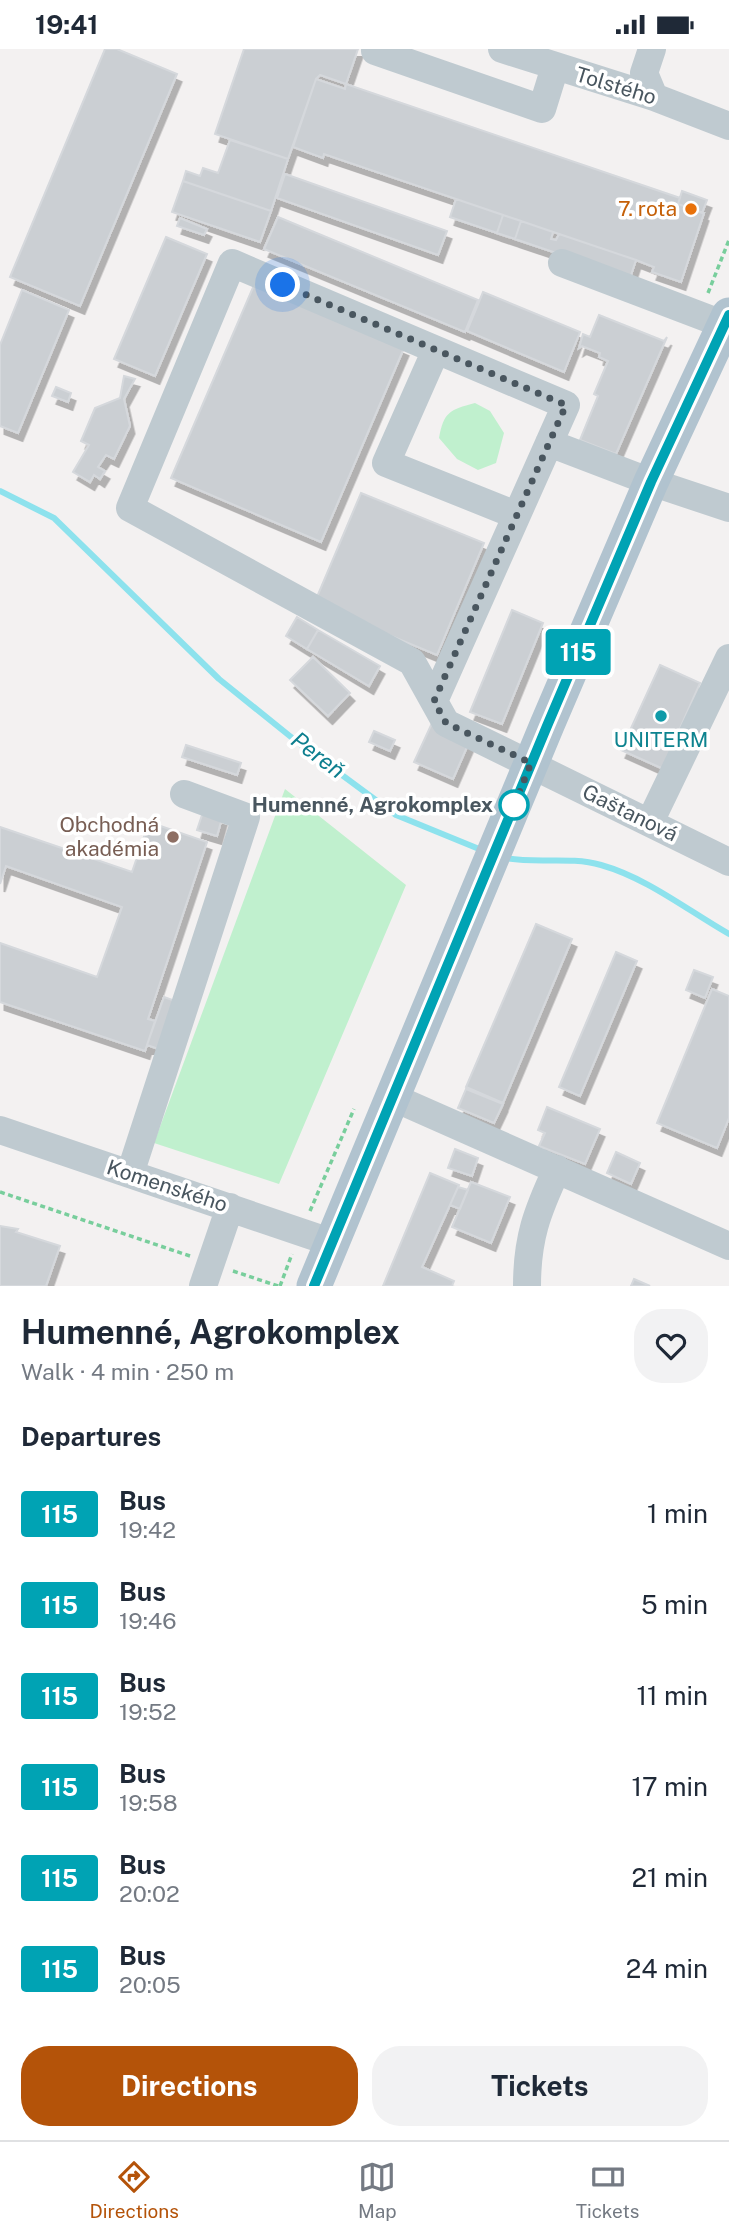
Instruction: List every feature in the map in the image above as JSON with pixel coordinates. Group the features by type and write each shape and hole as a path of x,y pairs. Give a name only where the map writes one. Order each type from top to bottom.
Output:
{"main road":[{"path":"314,1286 651,482 727,320"}],"street":[{"name":"Tolstého","path":"502,49 546,59 729,126"},
{"path":"652,49 644,73 654,97"},
{"path":"375,51 541,109 546,59"},
{"name":"Gaštanová","path":"436,350 232,263 130,508 412,662 446,723 729,862"},
{"path":"562,263 727,320"},
{"path":"434,701 566,405 436,350 386,463 516,515"},
{"path":"549,443 729,508"},
{"path":"650,822 729,659"},
{"path":"130,1174 246,817 184,795"},
{"path":"392,1097 729,1246"},
{"name":"Komenského","path":"0,1130 333,1243"},
{"path":"527,1286 527,1251 533,1221 557,1169"},
{"path":"207,1275 230,1207"}],"path":[{"path":"0,1192 207,1275 278,1286"}],"green space":[{"path":"475,403 490,411 504,433 496,463 478,470 457,459 439,438 449,413"},
{"path":"285,789 406,885 279,1184 154,1143"}],"building":[{"path":"105,49 117,49 177,74 80,306 10,277"},
{"path":"244,49 358,49 346,84 320,75 316,79 288,159 215,134"},
{"path":"316,79 345,89 346,84 680,198 678,204 704,213 681,282 652,272 654,267 636,260 324,154 323,158 293,147"},
{"path":"230,140 288,159 271,211 183,181 186,171 200,176 203,168 218,173"},
{"path":"285,174 447,231 438,255 277,198"},
{"path":"183,181 271,211 260,242 172,212"},
{"path":"682,191 707,200 702,213 678,204"},
{"path":"456,199 503,215 497,233 450,217"},
{"path":"503,215 521,221 515,239 497,233"},
{"path":"278,217 478,300 465,332 264,249"},
{"path":"180,218 207,229 204,235 177,226"},
{"path":"521,221 553,232 551,239 556,240 559,234 636,260 630,278 515,239"},
{"path":"166,237 207,254 155,376 114,359"},
{"path":"254,285 404,348 321,542 171,478"},
{"path":"22,290 69,310 18,433 0,426 0,345"},
{"path":"483,292 580,332 564,372 467,331"},
{"path":"599,315 664,341 667,337 616,454 580,440 598,396 594,394 608,361 599,357 600,353 582,346 579,348 583,334 590,337"},
{"path":"124,376 135,379 124,399 130,426 114,459 106,455 98,467 105,471 100,479 94,475 90,482 73,472 89,445 81,441 95,408 120,398"},
{"path":"56,387 71,393 68,402 52,396"},
{"path":"361,493 484,543 437,655 314,604"},
{"path":"512,610 543,623 502,724 470,712"},
{"path":"297,617 318,630 307,649 286,636"},
{"path":"318,630 380,666 369,686 307,649"},
{"path":"313,657 350,693 328,716 290,680"},
{"name":"UNITERM","path":"660,665 700,683 671,749 668,771 621,750"},
{"path":"432,723 470,740 453,779 414,762"},
{"path":"374,731 395,740 390,751 369,742"},
{"path":"186,745 241,763 237,775 182,757"},
{"path":"203,812 222,818 217,836 197,830"},
{"path":"149,822 207,842 148,1019 155,1021 145,1051 0,1002 0,943 97,977 122,907 6,866 0,884 0,827 132,872"},
{"path":"536,924 572,939 503,1103 466,1087"},
{"path":"616,952 637,961 580,1096 559,1087"},
{"path":"694,970 713,977 705,998 686,990"},
{"path":"712,989 729,996 729,1118 717,1148 657,1123"},
{"path":"164,997 181,1003 164,1051 147,1045"},
{"path":"466,1089 503,1104 494,1123 458,1108"},
{"path":"547,1107 600,1129 585,1164 539,1146 545,1133 538,1130"},
{"path":"455,1149 478,1158 472,1176 448,1168"},
{"path":"616,1152 640,1163 631,1184 607,1173"},
{"path":"430,1173 459,1185 422,1267 454,1281 452,1286 383,1286"},
{"path":"471,1182 510,1197 491,1243 452,1227"},
{"path":"458,1187 468,1190 460,1209 450,1205"},
{"path":"0,1226 18,1229 16,1232 60,1246 46,1286 0,1286"},
{"path":"634,1279 650,1286 631,1286"}],"waterway":[{"name":"Pereň","path":"0,491 54,518 219,679 296,741 396,815 484,851"},
{"name":"Pereň","path":"505,858 577,861 601,865 651,886 729,934"}],"bus line":[{"name":"115","path":"314,1286 651,482 729,315"}],"place":[{"name":"7. rota","path":"691,209"},
{"name":"UNITERM","path":"661,716"},
{"name":"Humenné, Agrokomplex","path":"514,805"},
{"name":"Obchodná akadémia","path":"173,837"}],"route":[{"path":"283,285 566,405 434,701 446,723 531,763 512,811 514,805"}]}
